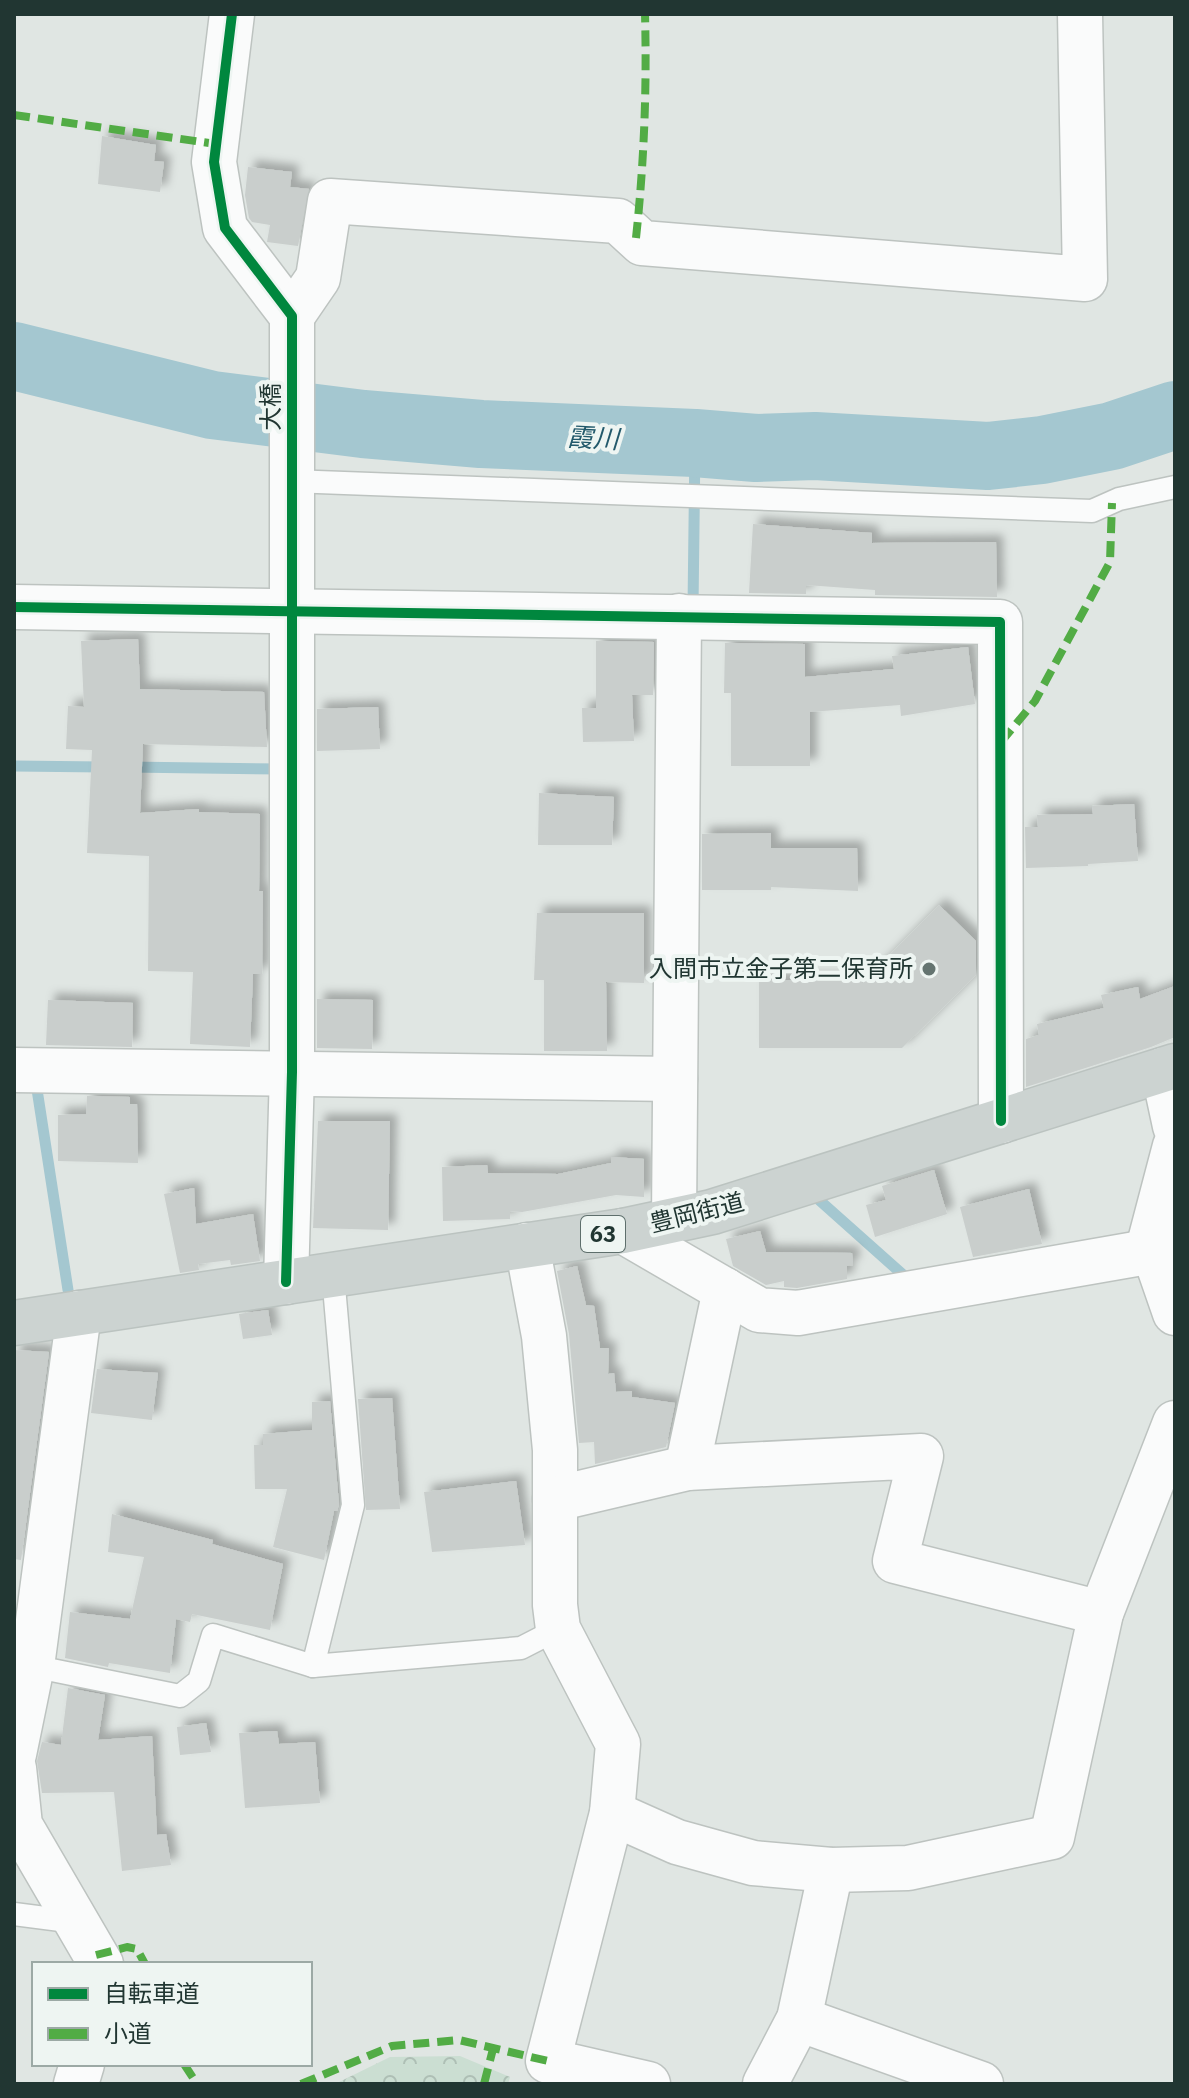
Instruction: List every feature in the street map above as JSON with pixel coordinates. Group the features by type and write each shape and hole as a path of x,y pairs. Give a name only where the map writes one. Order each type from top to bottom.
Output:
{"main road":[{"name":"豊岡街道","path":"14,1323 623,1231 712,1212 1169,1068"}],"street":[{"path":"232,14 214,162 225,228 291,329 318,278 330,201 618,221 642,243 1085,279 1080,14"},
{"name":"大橋","path":"286,1282 292,1072 291,329"},
{"path":"14,607 1000,622 1001,1121"},
{"path":"674,1220 679,616"},
{"path":"1169,1068 1175,1126"},
{"path":"14,1070 675,1079"},
{"path":"1175,1146 1150,1241 1175,1313"},
{"path":"623,1231 759,1310 798,1313 1153,1251"},
{"path":"527,1245 544,1336 555,1450 555,1605 558,1629 618,1744 612,1813 548,2061 648,2084"},
{"path":"687,1468 725,1290"},
{"path":"14,1754 79,1313"},
{"path":"612,1813 677,1842 753,1863 831,1870 908,1868 1052,1837 1101,1613 1175,1423"},
{"path":"555,1499 687,1468 921,1456 895,1561 1101,1613"},
{"path":"14,1768 20,1825 100,1962"},
{"path":"765,2084 799,2019 831,1870"},
{"path":"799,2019 981,2084"}],"lane":[{"path":"291,476 1092,511 1119,499 1175,487"},
{"path":"313,1666 353,1505 333,1275"},
{"path":"25,1676 180,1696 199,1681 213,1635 313,1666 521,1648 558,1629"},
{"path":"14,1914 76,1922"}],"green space":[{"path":"460,2056 510,2077 508,2084 335,2084 390,2057"}],"building":[{"path":"102,136 156,145 154,161 164,162 160,192 98,184"},
{"path":"248,167 292,172 290,187 309,189 298,246 267,242 270,225 252,222 249,218 245,195"},
{"path":"753,524 872,533 872,543 996,542 997,597 875,595 875,590 806,585 806,594 749,593"},
{"path":"138,639 140,689 264,692 267,747 143,744 140,813 199,809 199,812 260,814 262,974 253,974 250,1047 190,1044 193,972 148,971 149,856 87,853 92,750 66,749 68,706 84,707 81,641"},
{"path":"596,641 654,642 653,695 632,695 634,741 583,742 582,708 596,708"},
{"path":"725,643 805,644 805,677 894,669 892,656 968,647 975,704 901,716 900,705 810,712 810,766 731,766 731,693 724,693"},
{"path":"378,707 380,749 317,751 317,709"},
{"path":"539,793 614,797 612,845 538,845"},
{"path":"1134,804 1138,861 1026,868 1025,827 1038,827 1037,815 1093,814 1092,806"},
{"path":"771,833 771,848 857,848 858,891 771,887 771,890 702,890 702,834"},
{"name":"入間市立金子第二保育所","path":"939,905 976,941 976,975 902,1048 759,1048 759,980 862,980 862,983"},
{"path":"537,913 644,913 644,983 606,982 607,1051 544,1051 544,980 534,980"},
{"path":"1175,986 1175,1037 1026,1087 1026,1039 1039,1035 1037,1024 1104,1008 1101,995 1138,987 1140,999"},
{"path":"317,999 373,1000 372,1049 317,1048"},
{"path":"48,1000 133,1003 132,1047 46,1045"},
{"path":"87,1096 130,1097 130,1104 137,1104 138,1163 58,1161 58,1115 86,1114"},
{"path":"318,1121 390,1121 388,1230 313,1228"},
{"path":"611,1157 644,1159 644,1197 616,1195 522,1212 510,1211 510,1219 443,1221 442,1167 487,1165 488,1173 558,1174 611,1163"},
{"path":"934,1170 947,1214 875,1237 866,1205 886,1200 882,1186"},
{"path":"194,1188 196,1224 253,1214 260,1261 231,1265 230,1260 198,1264 199,1270 180,1273 164,1194"},
{"path":"1029,1189 1042,1244 973,1257 960,1207"},
{"path":"760,1231 766,1252 852,1253 853,1265 847,1266 847,1279 797,1288 784,1287 784,1281 766,1285 733,1266 726,1239"},
{"path":"577,1266 586,1305 594,1306 600,1348 609,1348 608,1374 614,1373 616,1392 632,1391 632,1397 675,1403 666,1447 595,1464 594,1442 579,1443 569,1334 557,1271"},
{"path":"268,1310 272,1335 243,1339 239,1314"},
{"path":"14,1350 49,1352 21,1560 14,1559"},
{"path":"97,1369 158,1373 152,1420 91,1413"},
{"path":"392,1398 400,1509 366,1510 358,1399"},
{"path":"330,1401 339,1504 337,1511 334,1511 324,1560 273,1547 287,1489 255,1489 254,1445 263,1445 263,1434 312,1430 312,1402"},
{"path":"516,1481 525,1545 432,1552 424,1492"},
{"path":"112,1514 213,1540 212,1544 283,1564 270,1630 192,1614 190,1622 176,1619 170,1673 109,1663 108,1667 65,1658 70,1612 130,1619 144,1557 108,1552"},
{"path":"68,1688 105,1695 98,1740 152,1736 157,1835 166,1834 171,1865 122,1871 114,1792 42,1793 37,1761 42,1742 61,1745"},
{"path":"206,1723 211,1752 180,1755 177,1727"},
{"path":"277,1731 279,1744 315,1742 320,1803 245,1808 239,1733"}],"waterway":[{"name":"霞川","path":"14,356 212,405 363,424 481,434 756,448 815,446 988,456 1042,450 1112,436 1175,415"},
{"path":"693,608 695,443"},
{"path":"14,766 103,767"},
{"path":"128,767 283,769"},
{"path":"36,1083 68,1290"},
{"path":"809,1191 910,1281"}],"marked path":[{"path":"636,238 644,126 645,14"},
{"path":"14,115 216,144"},
{"path":"1001,742 1035,701 1110,562 1112,503"},
{"path":"96,1955 127,1947 137,1949 144,1962"},
{"path":"301,2084 392,2046 459,2040 548,2061"},
{"path":"484,2084 493,2049"},
{"path":"185,2066 197,2084"}],"cycle path":[{"path":"232,14 214,162 225,228 292,316 292,1072 286,1282"},
{"path":"14,607 1000,622 1001,1121"}],"place":[{"name":"入間市立金子第二保育所","path":"929,969"}]}
